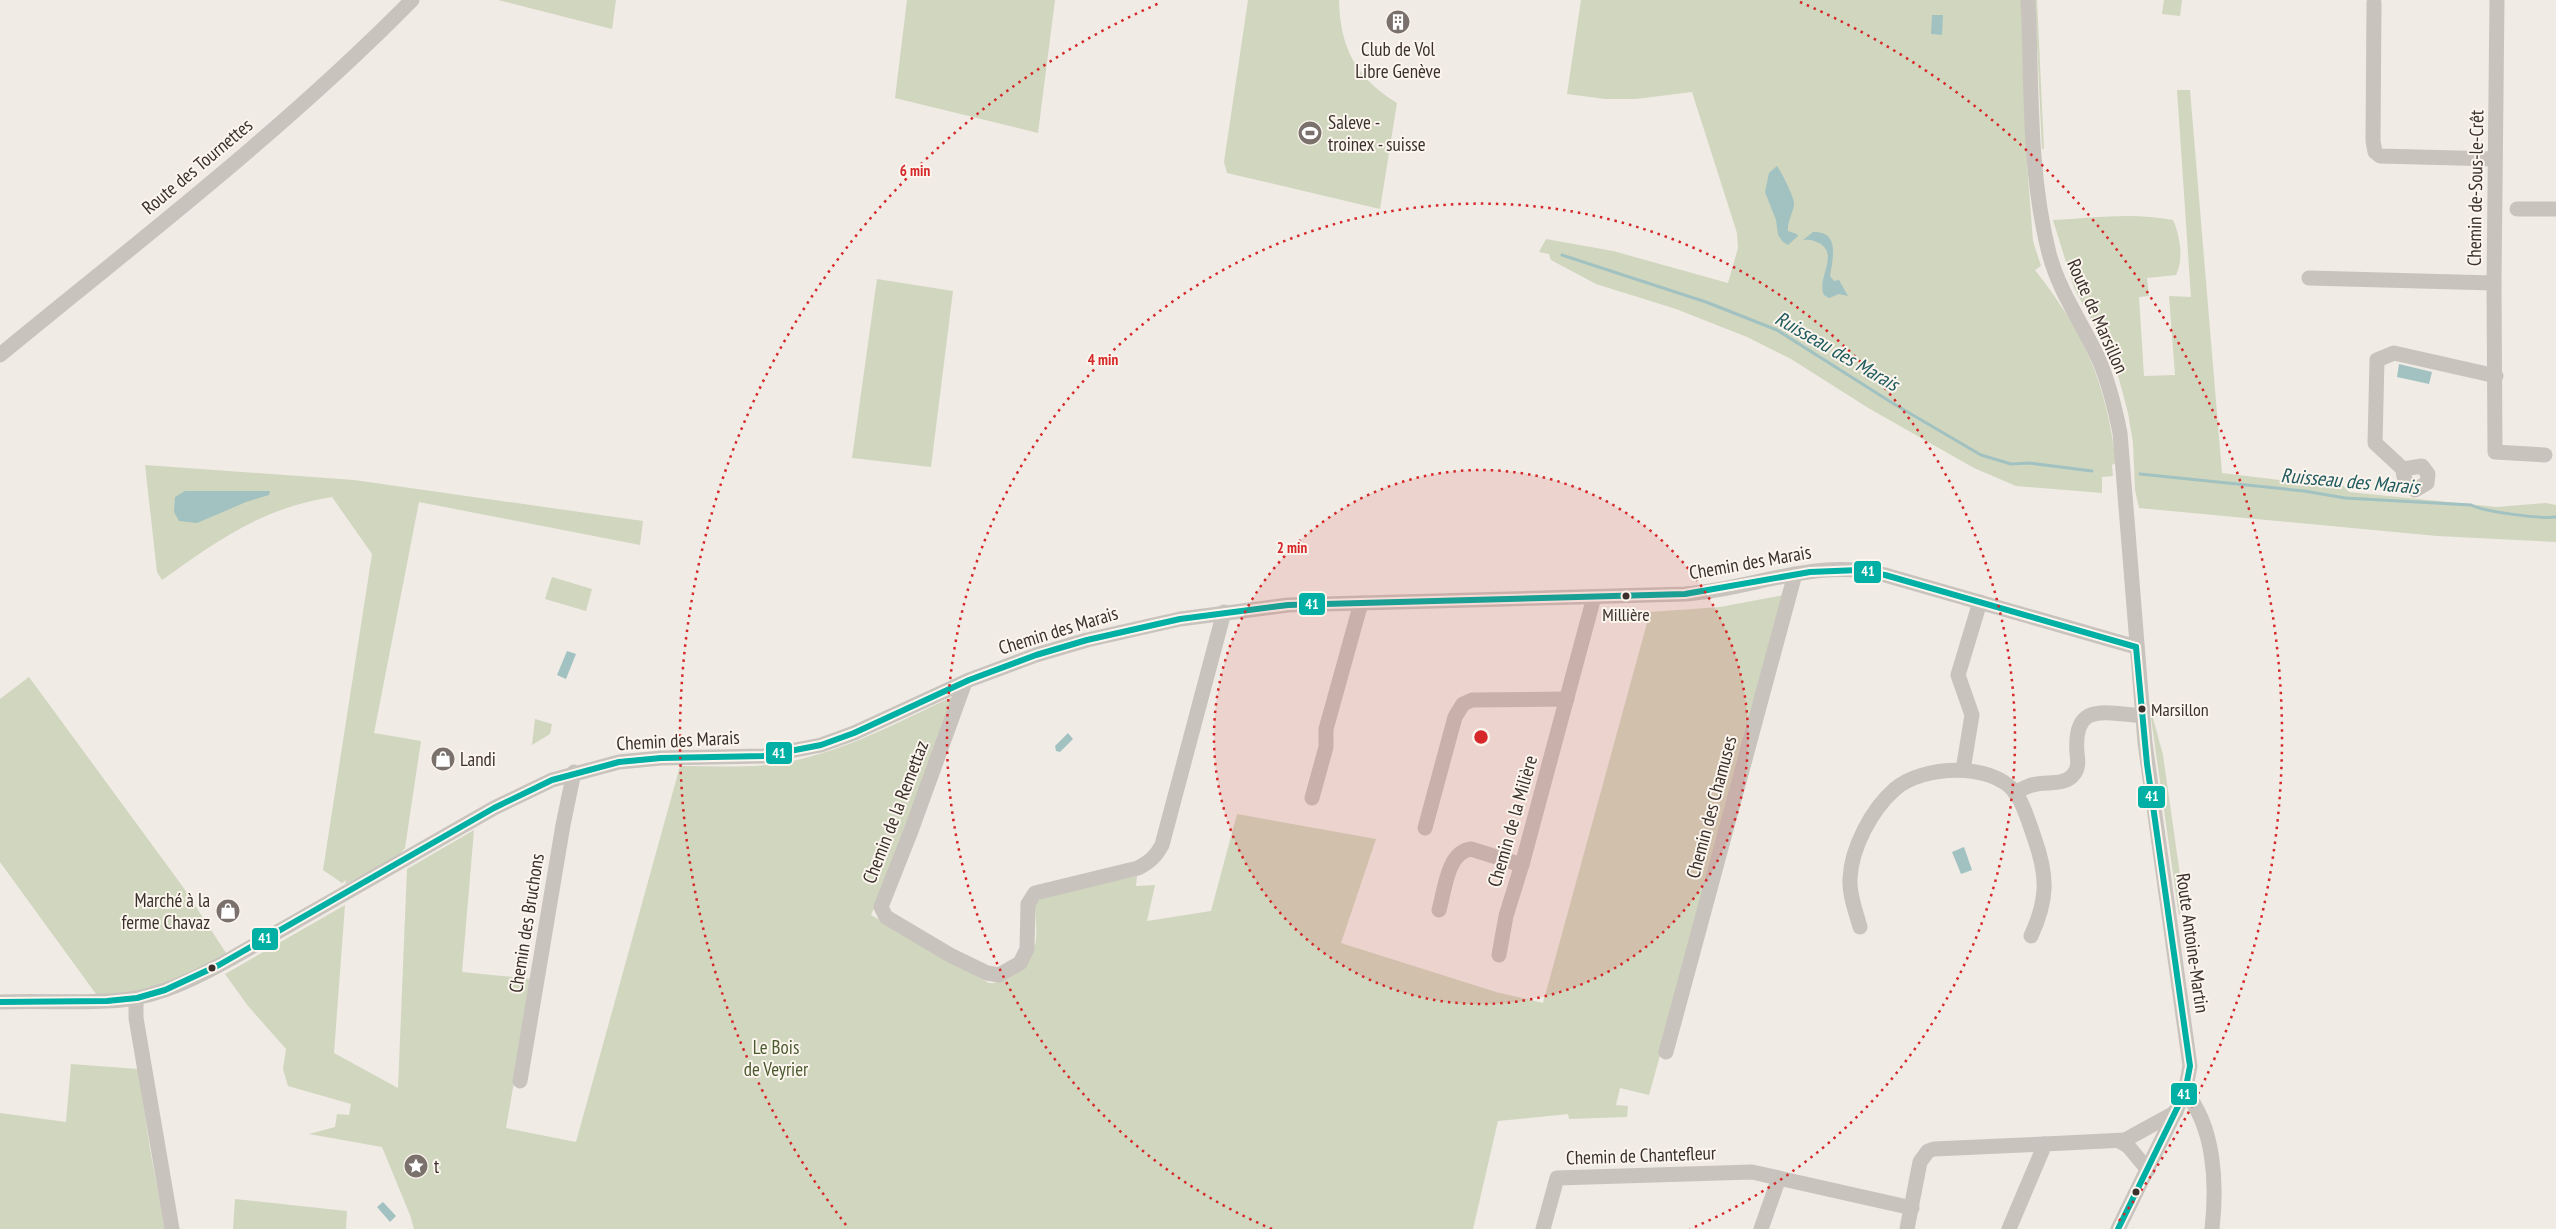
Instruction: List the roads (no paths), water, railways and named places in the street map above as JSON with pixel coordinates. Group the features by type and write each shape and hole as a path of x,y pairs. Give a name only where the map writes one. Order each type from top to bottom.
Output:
{"street":[{"name":"Route des Tournettes","path":"0,355 284,120 370,42 412,0"},
{"name":"Route de Marsillon","path":"2028,0 2034,158 2044,232 2055,273 2099,360 2115,408 2120,433 2136,647"},
{"name":"Chemin de-Sous-le-Crêt","path":"2497,0 2494,452 2545,455"},
{"path":"2374,3 2373,141 2375,152 2380,156 2495,159"},
{"path":"2517,210 2556,209"},
{"path":"2309,278 2494,283"},
{"path":"2404,469 2375,443 2377,360 2394,352 2496,376"},
{"name":"Chemin des Marais","path":"0,1002 108,1001 136,998 172,987 212,969 494,808 534,787 574,772 639,759 745,757 800,750 854,733 966,682 1036,655 1087,640 1172,620 1288,605 1700,593 1823,569 1859,569 2136,647"},
{"name":"Chemin des Chamuses","path":"1666,1052 1795,574"},
{"name":"Chemin de la Milière","path":"1500,954 1506,916 1522,865 1594,597"},
{"path":"1963,770 1972,715 1958,675 1980,602"},
{"path":"1312,798 1326,747 1326,729 1361,603"},
{"name":"Chemin de la Remettaz","path":"966,682 911,831 882,900 881,907 886,917 950,955 987,973 999,975 1020,963 1027,949 1028,904 1035,893 1146,870 1162,845 1224,612"},
{"name":"Route Antoine-Martin","path":"2118,1229 2176,1112 2185,1092 2190,1072 2149,773 2136,647"},
{"path":"1425,828 1455,717 1463,704 1472,700 1567,699"},
{"path":"2015,793 2031,785 2067,780 2075,774 2078,763 2076,731 2079,723 2087,716 2100,713 2143,716"},
{"path":"1860,927 1851,889 1851,873 1860,841 1873,818 1888,797 1903,784 1930,774 1963,770 1999,779 2015,793 2041,856 2044,878 2044,902 2031,936"},
{"name":"Chemin des Bruchons","path":"520,1080 563,824 574,772"},
{"path":"1439,910 1453,862 1464,850 1471,849 1522,865"},
{"path":"136,998 136,1018 172,1229"},
{"path":"2185,1092 2199,1114 2208,1140 2214,1192 2212,1229"},
{"path":"1908,1229 1920,1162 1928,1151 1934,1149 2119,1141 2161,1122 2176,1112"},
{"path":"2119,1141 2128,1146 2148,1170"},
{"path":"2009,1229 2045,1144"},
{"name":"Chemin de Chantefleur","path":"1543,1229 1557,1178 1742,1171 1912,1208"},
{"path":"1761,1229 1779,1178"}],"water":[{"path":"1932,15 1943,15 1942,35 1931,34"},
{"path":"1777,166 1787,184 1794,203 1788,231 1798,236 1788,245 1778,235 1776,220 1765,192 1769,173"},
{"path":"1813,232 1822,233 1831,241 1833,254 1830,276 1834,281 1839,280 1848,296 1839,294 1829,298 1824,295 1822,288 1828,254 1819,243 1803,240"},
{"path":"2399,364 2432,372 2429,384 2397,377"},
{"path":"185,491 270,491 269,495 246,502 197,523 179,521 174,512 175,497"},
{"path":"567,651 576,654 566,679 557,675"},
{"path":"1068,733 1073,739 1060,752 1056,751 1055,746"},
{"path":"1964,847 1972,870 1961,874 1952,852"},
{"path":"383,1202 396,1216 390,1222 377,1207"}],"waterway":[{"name":"Ruisseau des Marais","path":"1562,255 1706,302 1777,330 1894,404 1981,455 2011,464 2029,463 2092,471"},
{"name":"Ruisseau des Marais","path":"2140,474 2304,491 2345,498 2471,505 2513,514 2556,517"}],"place":[{"name":"Club de Vol Libre Genève","path":"1398,22"},
{"name":"Saleve - troinex - suisse","path":"1310,133"},
{"name":"Millière","path":"1626,596"},
{"name":"Marsillon","path":"2142,709"},
{"name":"Landi","path":"443,759"},
{"name":"Marché à la ferme Chavaz","path":"228,911"},
{"name":"t","path":"416,1166"}],"park label":[{"name":"Le Bois de Veyrier","path":"776,1058"}]}
